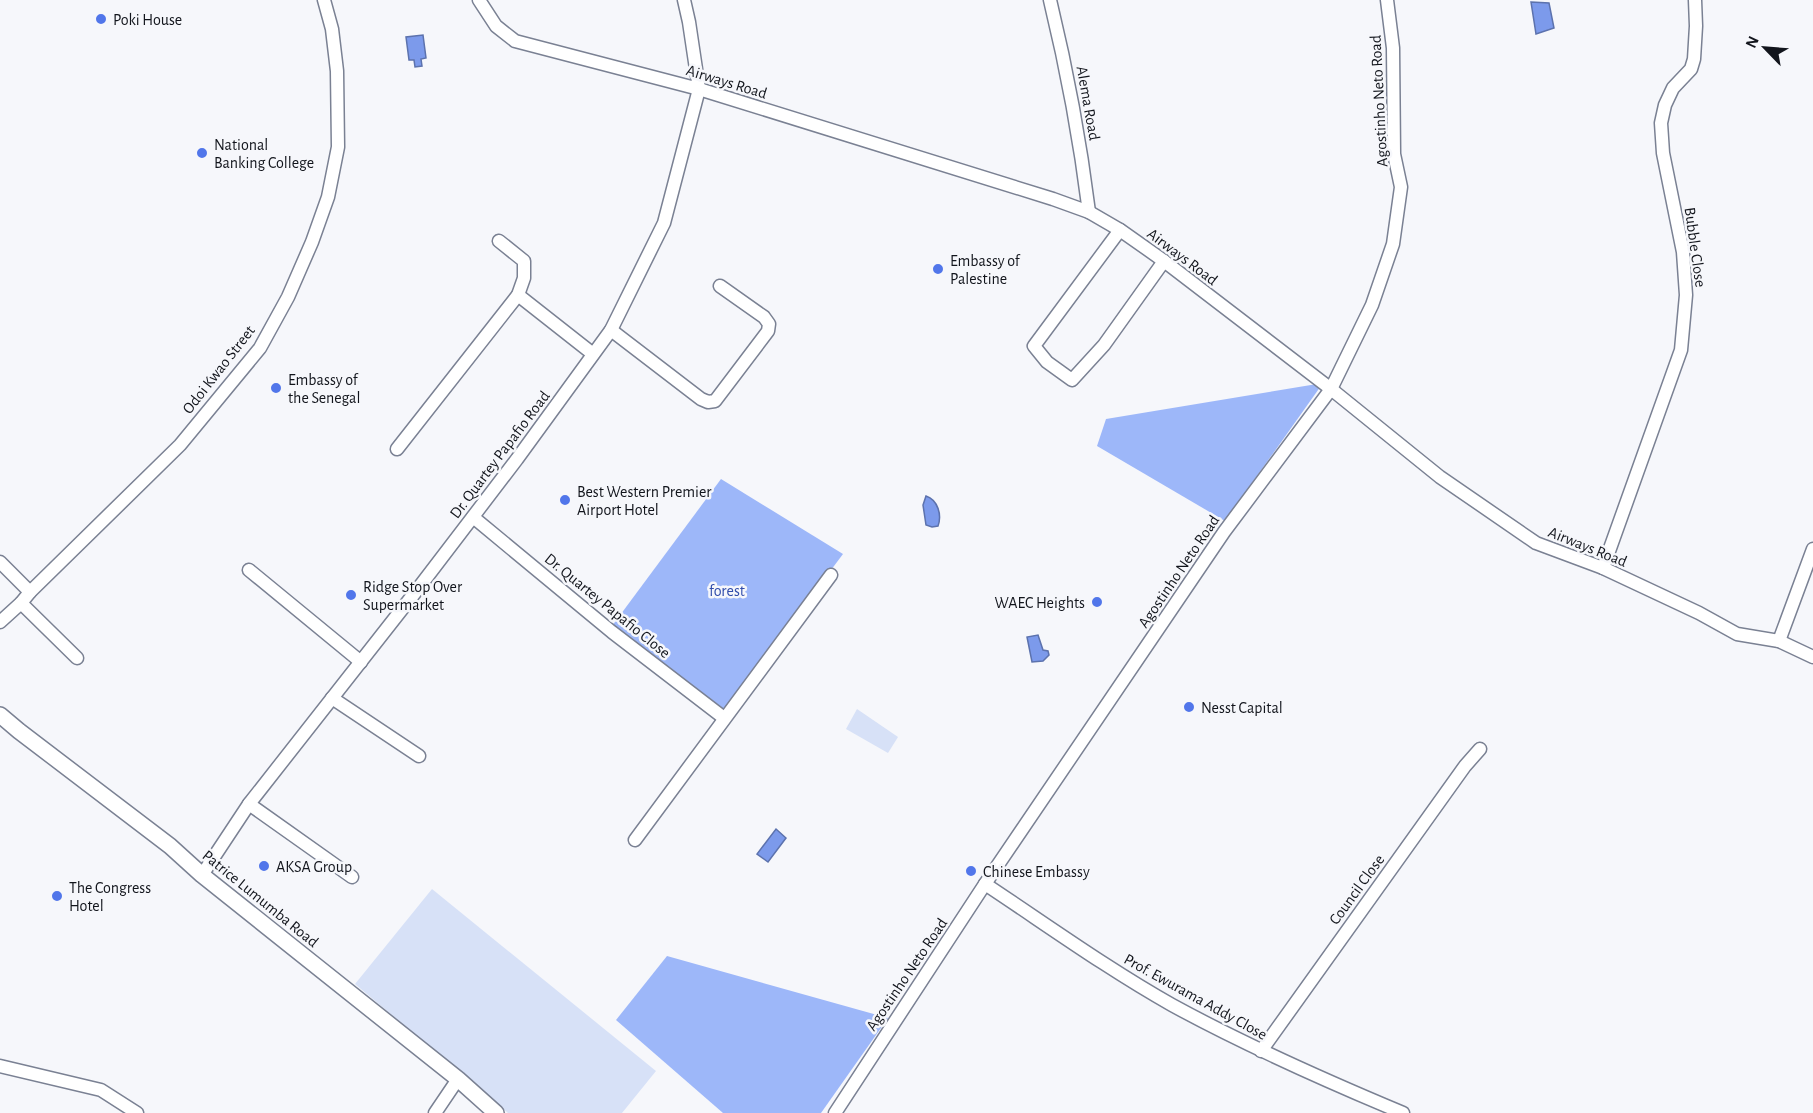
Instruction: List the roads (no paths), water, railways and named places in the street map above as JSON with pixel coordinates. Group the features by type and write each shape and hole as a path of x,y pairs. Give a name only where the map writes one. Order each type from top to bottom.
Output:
{"street":[{"name":"Odoi Kwao Street","path":"0,622 180,445 260,348 288,297 312,242 328,197 338,147 337,71 332,29 324,0"},
{"name":"Airways Road","path":"479,0 496,26 515,41 699,88 1053,199 1089,213 1120,230 1164,261 1331,388 1440,477 1536,543 1604,568 1699,613 1737,634 1779,641 1813,657"},
{"name":"Dr. Quartey Papafio Road","path":"202,875 249,804 473,517 611,330 664,223 699,88 684,0"},
{"name":"Alema Road","path":"1050,0 1067,69 1082,154 1089,213"},
{"name":"Agostinho Neto Road","path":"835,1113 985,884 1224,532 1331,388 1372,305 1393,244 1401,187 1394,154 1393,48 1387,0"},
{"name":"Bubble Close","path":"1604,568 1681,350 1686,295 1683,252 1663,153 1661,123 1665,105 1673,88 1691,69 1694,59 1695,0"},
{"path":"1120,230 1034,346 1047,362 1072,380 1104,345 1164,261"},
{"path":"397,449 518,295 524,278 524,261 499,241"},
{"path":"611,330 701,399 708,402 715,401 768,331 769,324 764,317 720,286"},
{"path":"518,295 593,354"},
{"name":"Dr. Quartey Papafio Close","path":"473,517 612,632 724,718"},
{"path":"1779,641 1813,549"},
{"path":"0,562 30,592"},
{"path":"249,570 361,662"},
{"path":"635,840 831,575"},
{"path":"21,603 77,658"},
{"path":"332,698 418,756"},
{"name":"Patrice Lumumba Road","path":"0,714 170,846 202,875 458,1079 496,1113"},
{"name":"Council Close","path":"1260,1051 1418,831 1480,749"},
{"path":"249,804 352,877"},
{"name":"Prof. Ewurama Addy Close","path":"985,884 1097,959 1171,1004 1260,1051 1402,1113"},
{"path":"0,1066 101,1090 137,1113"},
{"path":"435,1113 458,1079"}],"place":[{"name":"Poki House","path":"101,19"},
{"name":"National Banking College","path":"202,153"},
{"name":"Embassy of Palestine","path":"938,269"},
{"name":"Embassy of the Senegal","path":"276,388"},
{"name":"Best Western Premier Airport Hotel","path":"565,500"},
{"name":"Ridge Stop Over Supermarket","path":"351,595"},
{"name":"WAEC Heights","path":"1097,602"},
{"name":"Nesst Capital","path":"1189,707"},
{"name":"AKSA Group","path":"264,866"},
{"name":"Chinese Embassy","path":"971,871"},
{"name":"The Congress Hotel","path":"57,896"}],"park label":[{"name":"forest","path":"727,590"}]}
